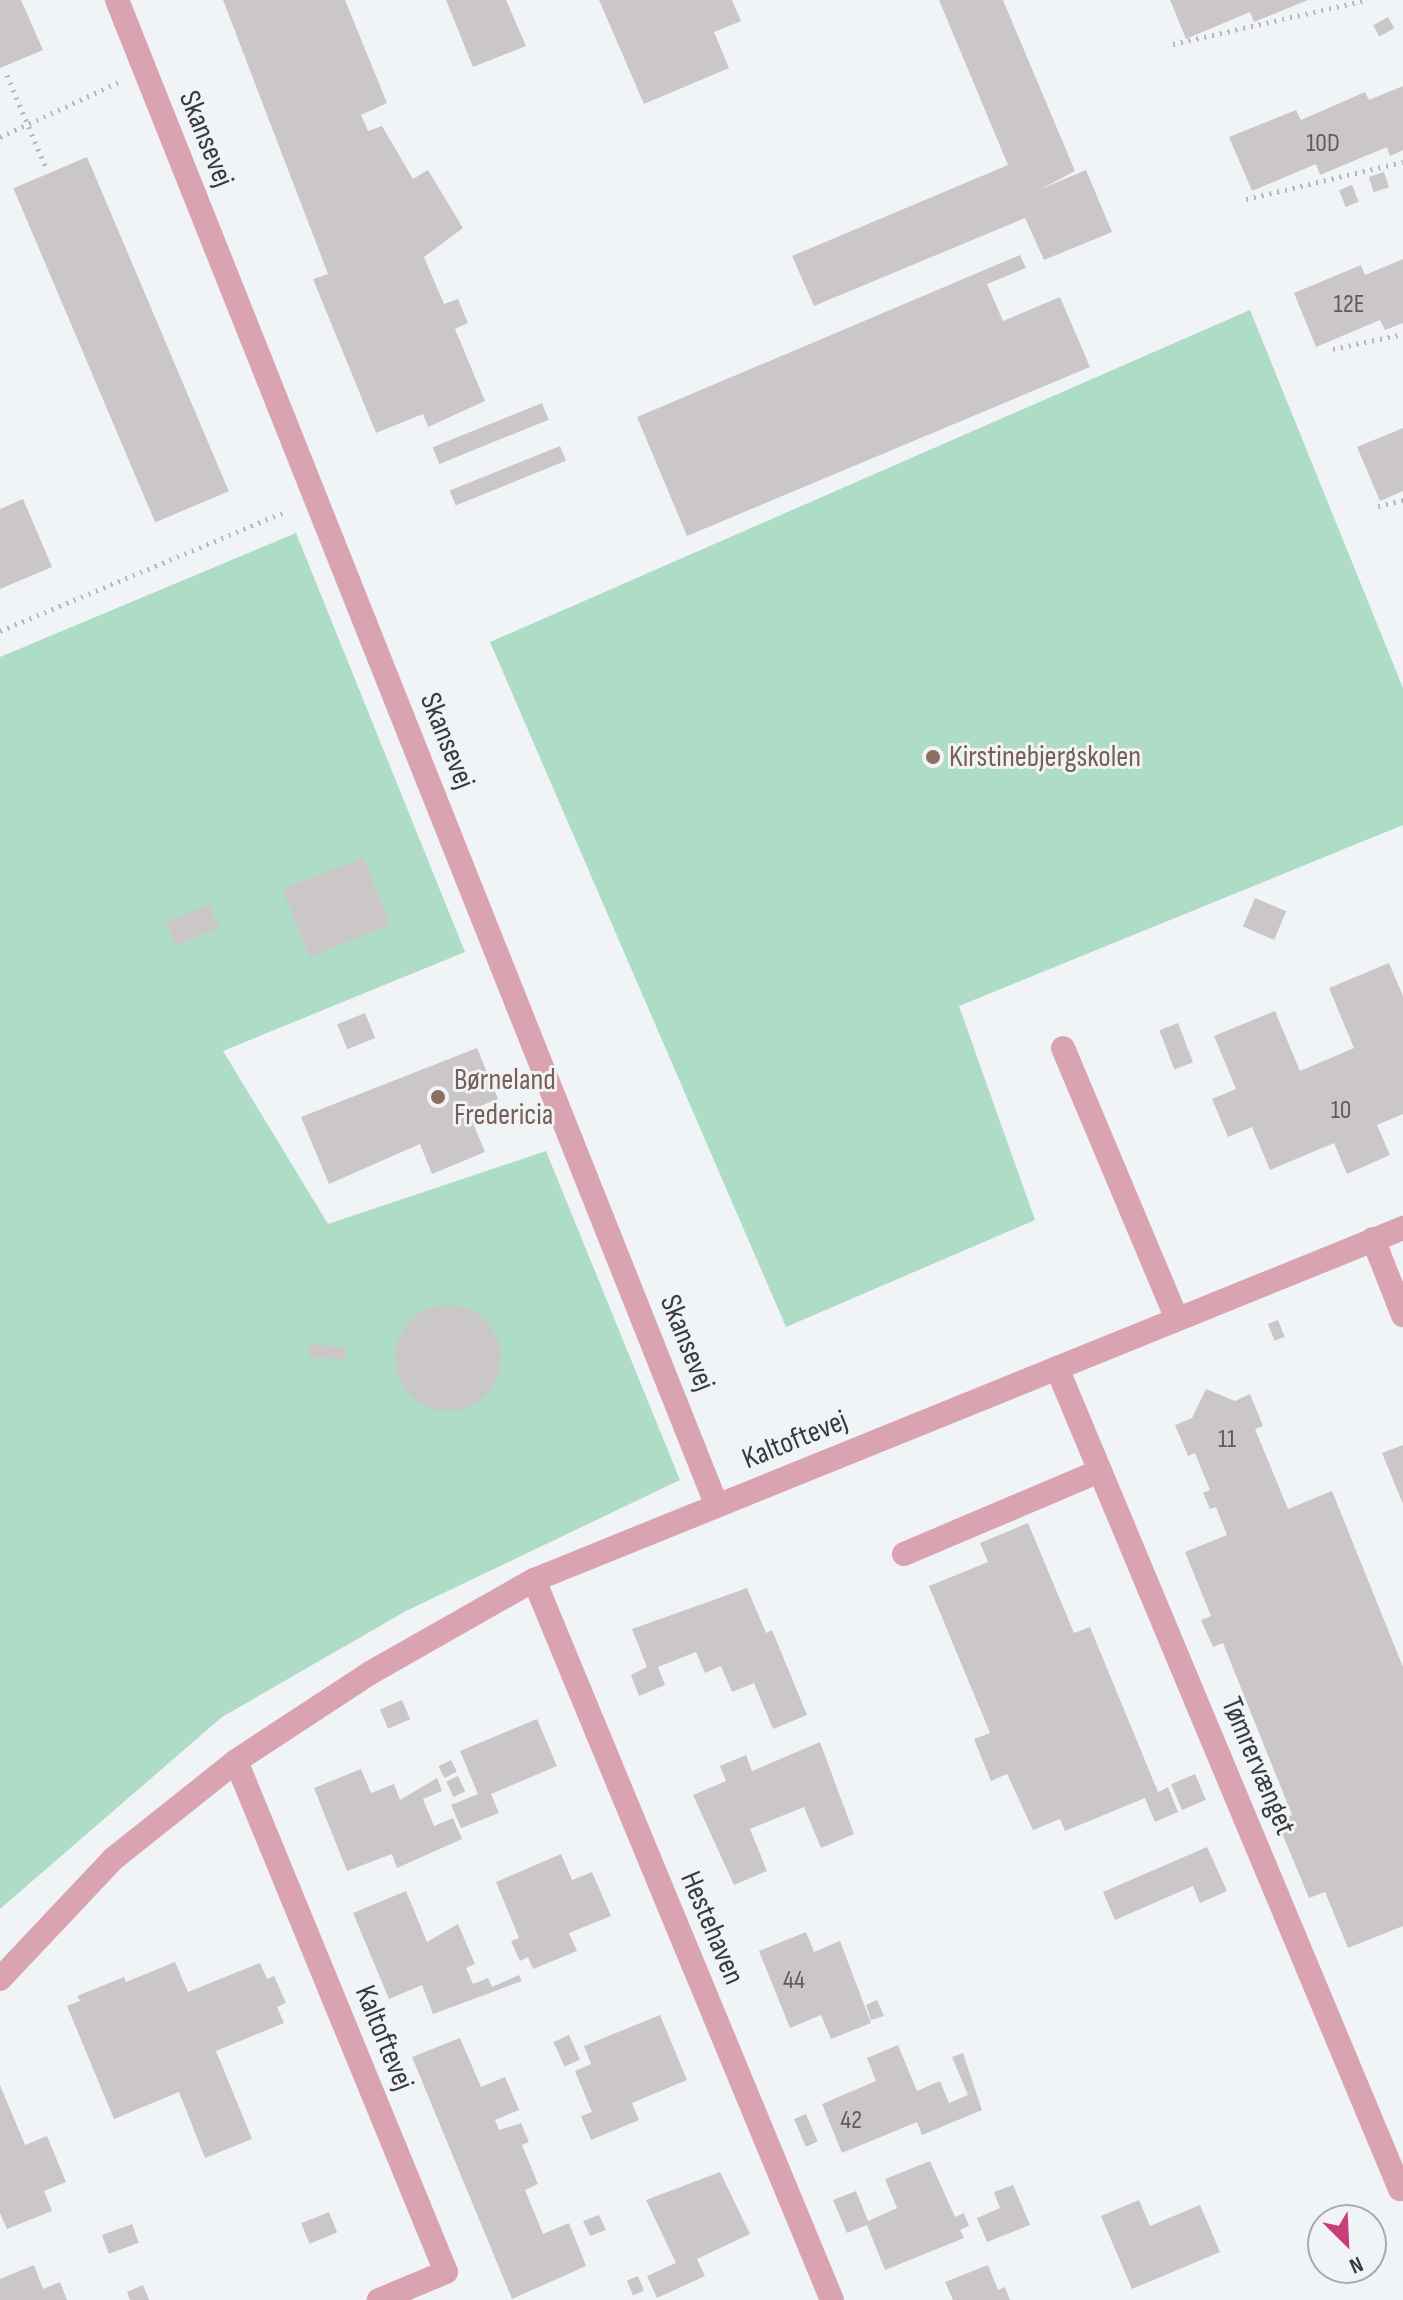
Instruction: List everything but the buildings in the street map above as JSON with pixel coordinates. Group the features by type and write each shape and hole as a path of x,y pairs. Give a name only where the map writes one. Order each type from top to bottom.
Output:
{"street":[{"name":"Skansevej","path":"117,0 717,1506"},
{"path":"1063,1048 1177,1319"},
{"name":"Kaltoftevej","path":"0,1979 113,1859 236,1761 370,1673 534,1580 1403,1228"},
{"path":"1373,1239 1403,1315"},
{"name":"Tømrervænget","path":"1057,1368 1400,2189"},
{"path":"904,1554 1100,1471"},
{"name":"Hestehaven","path":"534,1580 832,2300"},
{"name":"Kaltoftevej","path":"236,1761 446,2272 379,2300"}],"path":[{"path":"1173,44 1367,0"},
{"path":"0,137 145,71"},
{"path":"7,75 47,170"},
{"path":"1246,199 1403,162"},
{"path":"1333,349 1403,334"},
{"path":"0,631 315,500"},
{"path":"1378,506 1403,500"}],"green space":[{"path":"1250,310 1403,688 1403,825 959,1006 1035,1220 786,1327 490,642"},
{"path":"296,533 465,952 223,1051 328,1224 546,1151 680,1480 406,1611 222,1717 0,1909 0,657"}],"place":[{"name":"Kirstinebjergskolen","path":"933,757"},
{"name":"Børneland Fredericia","path":"438,1097"}]}
